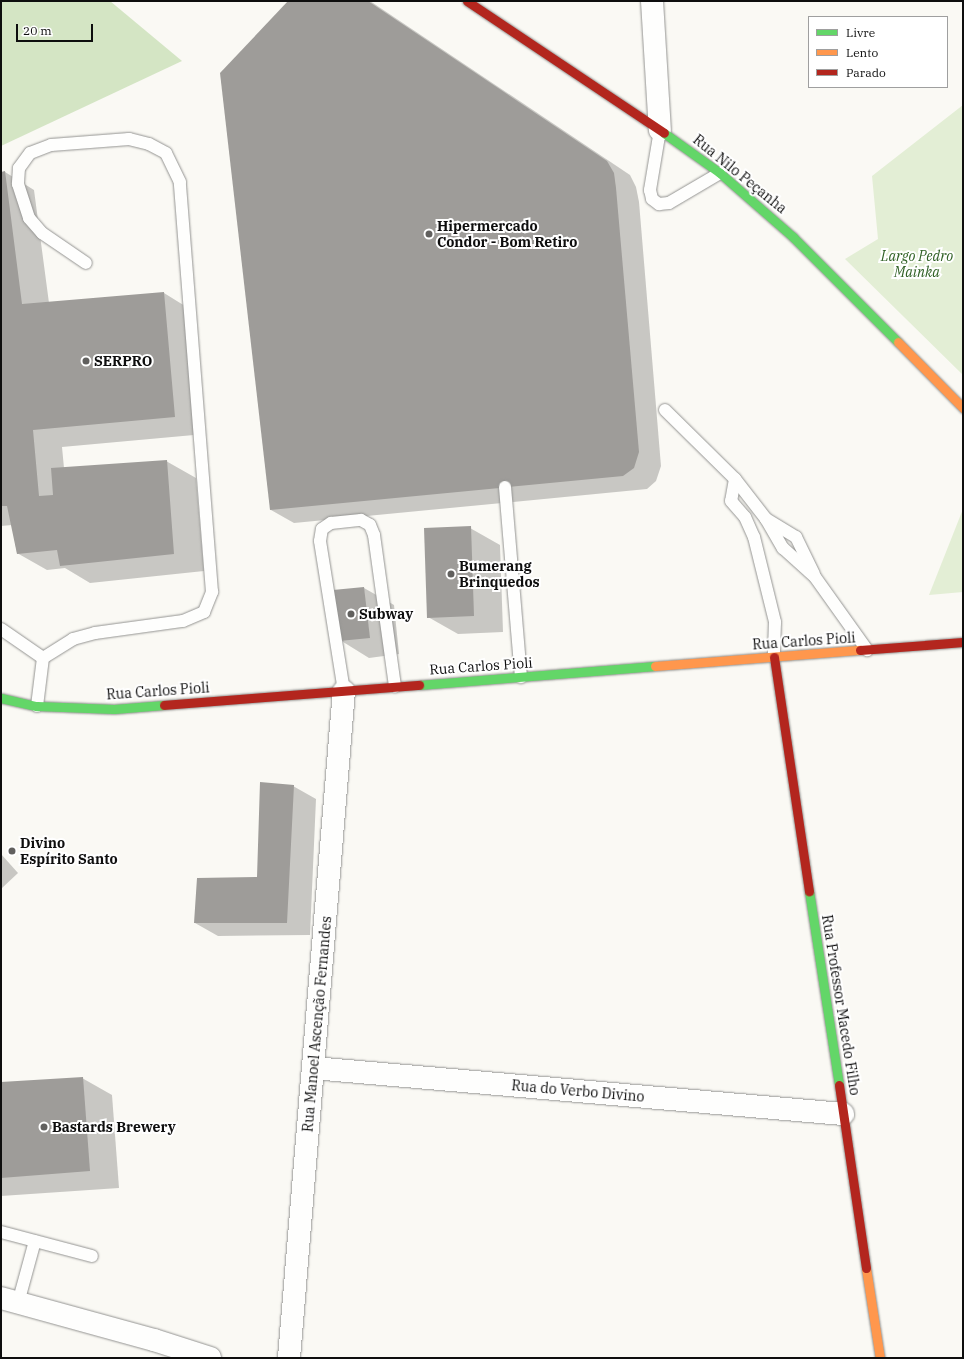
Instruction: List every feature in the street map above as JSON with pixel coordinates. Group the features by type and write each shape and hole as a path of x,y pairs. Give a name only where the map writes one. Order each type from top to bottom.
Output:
{"main road":[{"name":"Rua Nilo Peçanha","path":"467,1 660,130 720,173 793,237 956,393 963,408"},
{"name":"Rua Carlos Pioli","path":"1,698 37,706 114,709 963,642"},
{"name":"Rua Professor Macedo Filho","path":"774,657 880,1358"}],"street":[{"path":"652,1 660,130"},
{"name":"Rua Manoel Ascenção Fernandes","path":"289,1358 344,690"},
{"name":"Rua do Verbo Divino","path":"313,1068 843,1114"},
{"path":"10,1301 210,1358"}],"lane":[{"path":"660,130 650,190 652,199 659,204 669,203 720,173"},
{"path":"37,706 44,658 72,639 95,633 183,621 204,612 212,592 180,182 166,153 149,144 129,139 51,145 30,153 19,168 18,184 29,218 42,233 86,263"},
{"path":"665,410 735,480 766,519 783,548 815,576"},
{"path":"735,480 731,501 745,518 754,537 775,622 774,657"},
{"path":"505,488 520,677"},
{"path":"766,519 796,537 815,576 868,650"},
{"path":"344,690 320,541 322,529 331,522 361,520 370,525 374,534 395,687"},
{"path":"1,629 44,658"},
{"path":"1,1232 92,1256"},
{"path":"10,1301 35,1241"}],"green space":[{"path":"1,1 110,1 182,61 1,146"},
{"name":"Largo Pedro Mainka","path":"963,105 963,375 845,259 878,239 872,176"},
{"path":"963,509 963,592 929,595"}],"building":[{"name":"Hipermercado Condor - Bom Retiro","path":"288,1 368,1 607,161 614,173 616,188 639,452 634,468 623,476 270,510 220,73"},
{"name":"SERPRO","path":"5,171 22,304 164,292 175,417 33,430 39,496 53,495 51,468 167,460 174,554 60,566 57,550 17,554 7,506 1,506 1,172"},
{"path":"471,526 474,616 427,618 424,528"},
{"name":"Subway","path":"364,587 370,638 339,641 333,590"},
{"path":"260,782 294,785 287,923 194,923 197,878 257,877"},
{"name":"Bastards Brewery","path":"83,1077 90,1171 1,1178 1,1082"}],"traffic: fast":[{"path":"664,133 720,173 793,237 898,342"},
{"path":"419,685 655,666"},
{"path":"1,698 37,706 114,709 164,705"},
{"path":"809,891 839,1085"}],"traffic: slow":[{"path":"898,342 963,408"},
{"path":"655,666 860,650"},
{"path":"866,1268 880,1358"}],"traffic: jam":[{"path":"467,1 664,133"},
{"path":"860,650 963,642"},
{"path":"774,657 809,891"},
{"path":"164,705 419,685"},
{"path":"839,1085 866,1268"}],"place":[{"name":"Hipermercado Condor - Bom Retiro","path":"429,234"},
{"name":"SERPRO","path":"86,361"},
{"name":"Bumerang Brinquedos","path":"451,574"},
{"name":"Subway","path":"351,614"},
{"name":"Divino Espírito Santo","path":"12,851"},
{"name":"Bastards Brewery","path":"44,1127"}]}
